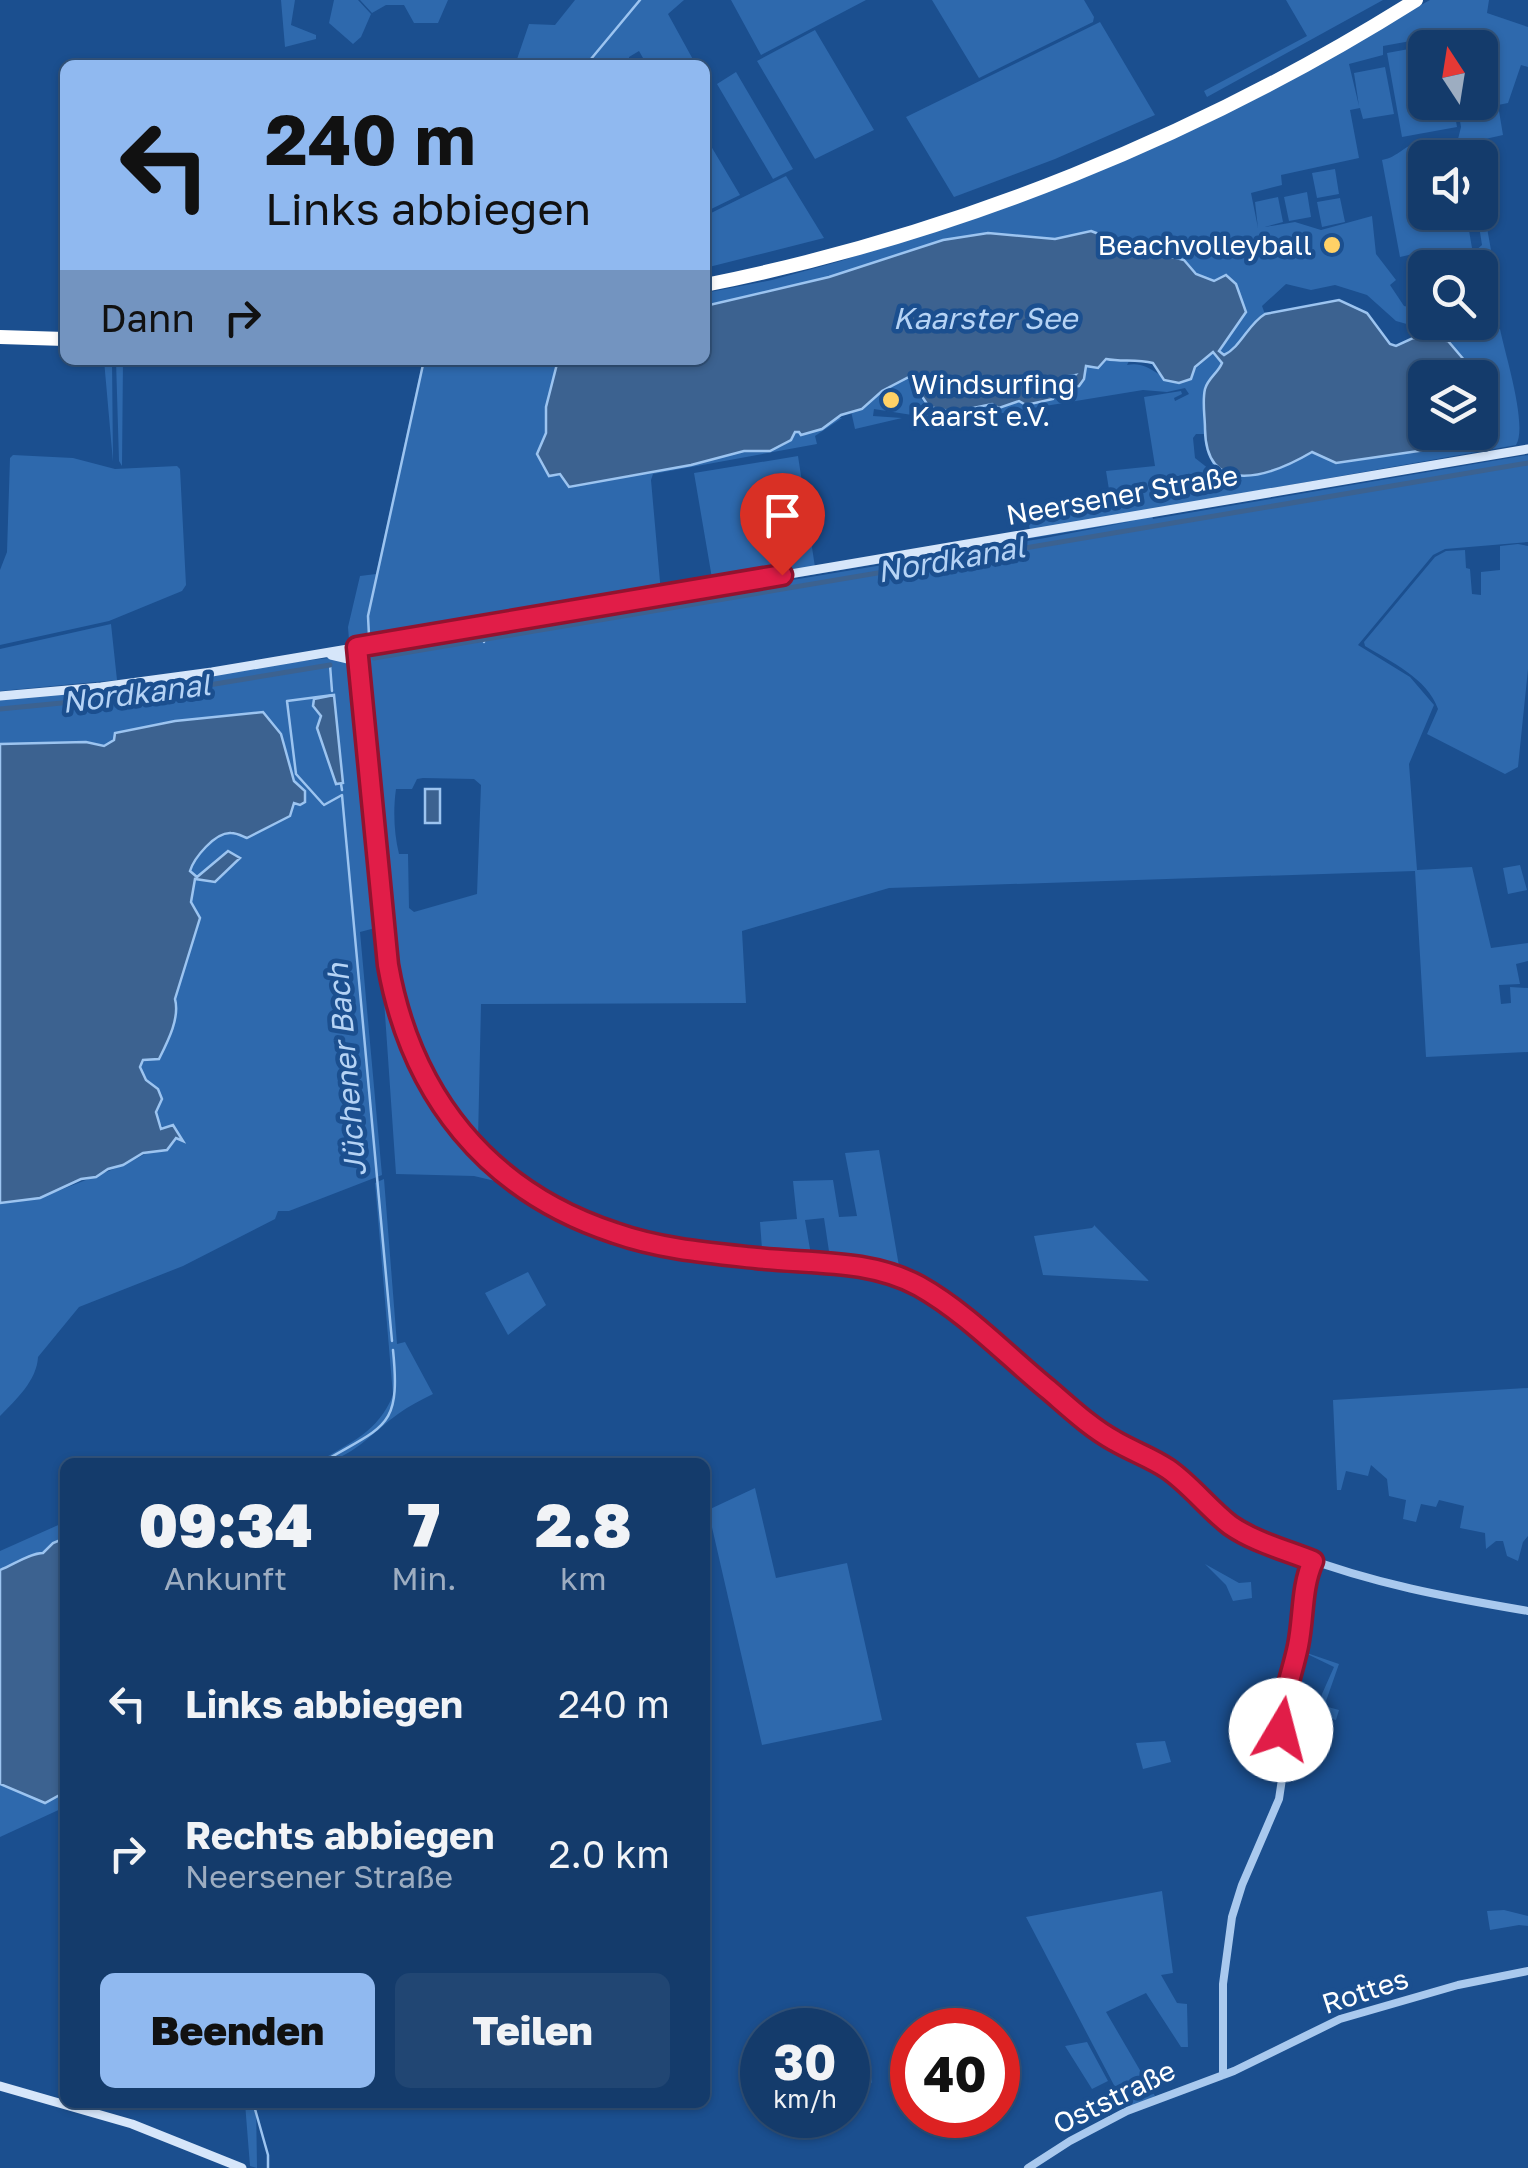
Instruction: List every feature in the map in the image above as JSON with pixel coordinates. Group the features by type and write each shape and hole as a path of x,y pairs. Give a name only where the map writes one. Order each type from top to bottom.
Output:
{"highway":[{"path":"710,276 818,250 948,212 1081,163 1258,81 1400,0"},
{"path":"710,285 916,230 1085,170 1262,89 1416,0"},
{"path":"0,329 60,330"},
{"path":"0,337 60,338"}],"main road":[{"name":"Neersener Straße","path":"0,696 144,682 318,654 1528,449"},
{"path":"318,654 344,657 360,670"},
{"path":"0,2086 60,2103"},
{"path":"76,2108 132,2124 242,2168"}],"street":[{"path":"363,646 360,670 383,922 397,1008 412,1051 438,1100 488,1160 516,1184 558,1210 634,1239 692,1251 867,1268 913,1283 948,1306 1096,1429 1170,1470 1233,1527 1313,1561 1405,1590 1528,1611"},
{"path":"1223,2074 1223,1984 1228,1940 1239,1892 1281,1789 1282,1702 1298,1646 1305,1588 1313,1561"},
{"name":"Rottes","path":"1223,2074 1354,2014 1458,1985 1528,1971"},
{"name":"Oststraße","path":"1028,2168 1127,2112 1223,2074"}],"shaded area":[{"path":"281,0 295,0 291,25 316,35 316,39 285,47"},
{"path":"334,0 358,0 371,14 361,37 353,44 329,23"},
{"path":"360,0 448,0 438,23 414,23 404,5 386,5 372,13"},
{"path":"575,0 684,0 668,14 693,60 644,60 639,51 629,60 517,60 529,24 555,25"},
{"path":"731,0 866,0 761,55"},
{"path":"932,0 1084,0 1094,17 1093,22 979,78"},
{"path":"1286,0 1383,0 1207,97 1204,91 1307,36"},
{"path":"1430,0 1489,0 1487,13 1528,27 1528,67 1521,65 1508,103 1498,105 1498,30 1408,30 1408,41 1383,46 1383,55 1349,64 1359,106 1354,73 1385,67 1394,114 1363,119 1360,108 1350,110 1359,158 1281,175 1282,185 1251,193 1258,228 1255,202 1278,197 1283,222 1265,227 1295,222 1321,230 1372,216 1376,254 1396,280 1390,285 1408,307 1408,324 1396,321 1367,295 1335,285 1311,290 1286,284 1262,306 1265,314 1224,355 1218,351 1230,332 1214,281 1091,231 1055,239 988,233 943,240 829,277 710,305 710,292 841,261 1050,188 1201,126"},
{"path":"1100,22 1155,115 954,197 906,117"},
{"path":"815,30 874,130 815,159 757,61"},
{"path":"1408,49 1408,120 1456,120 1457,127 1402,137 1387,53"},
{"path":"736,72 793,169 773,179 717,84"},
{"path":"1498,105 1503,135 1458,140 1460,120 1498,120"},
{"path":"710,144 740,195 710,210"},
{"path":"1408,147 1408,230 1469,230 1472,248 1408,250 1408,255 1400,257 1382,160"},
{"path":"1335,169 1339,194 1317,198 1312,173"},
{"path":"786,176 824,238 710,267 710,214"},
{"path":"1307,192 1311,217 1289,221 1284,197"},
{"path":"1340,198 1345,222 1322,227 1317,202"},
{"path":"1480,230 1487,230 1491,250 1476,250 1482,245"},
{"path":"1500,329 1518,407 1516,445 1498,448 1498,360 1462,360 1447,340 1498,340"},
{"path":"1214,352 1223,363 1205,395 1205,434 1193,438 1195,458 1209,469 1213,462 1225,471 1250,476 1288,465 1312,452 1336,463 1422,452 1488,450 1030,531 1028,518 1111,502 1106,471 1155,466 1144,397 1181,391 1175,401 1189,394 1185,388 1167,392 1143,390 917,427 912,415 874,409 873,416 902,418 855,429 851,411 862,409 881,391 909,377 925,403 944,410 1041,402 1063,377 1076,375 1068,381 1068,387 1085,373 1086,366 1094,368 1115,358 1129,361 1127,365 1142,365 1180,383"},
{"path":"104,365 112,365 113,462"},
{"path":"116,365 123,365 122,466"},
{"path":"422,365 557,365 546,407 546,433 537,454 560,474 677,467 740,452 778,448 795,432 822,429 842,418 815,436 817,444 653,474 661,593 438,630 349,640 348,627 360,576 376,574"},
{"path":"13,455 73,458 115,469 177,466 186,585 182,591 109,621 0,645 0,570 7,552"},
{"path":"1528,455 1528,542 1445,549 1433,555 1358,645 1410,677 1434,705 1409,764 1417,870 1472,867 1491,948 1528,943 1528,961 1516,964 1520,984 1499,985 1501,1004 1511,1003 1510,987 1528,988 1528,1052 1426,1057 1415,871 889,888 742,931 746,1003 481,1004 478,1140 442,1089 417,1036 401,979 391,917 385,911 363,666 369,664 368,654 413,644 368,651 371,649 1152,515 1153,519","holes":["1134,521 1045,538 443,638 465,633","417,779 474,779 481,785 477,894 414,912 409,908 408,854 399,854 394,805 396,789 412,789"]},
{"path":"798,456 815,567 713,584 694,473"},
{"path":"1500,546 1528,546 1528,669 1518,767 1505,774 1427,734 1438,709 1433,698 1417,680 1364,642 1435,557 1446,551 1465,550 1472,594 1481,595 1481,572 1500,570"},
{"path":"111,624 117,680 0,691 0,649"},
{"path":"337,657 355,667 393,1000 421,1077 443,1113 473,1149 512,1185 474,1176 396,1174 379,927 360,932 382,1175 289,1211 278,1211 275,1219 183,1266 79,1307 38,1357 25,1389 0,1416 0,1203 40,1198 124,1165 176,1138 160,1123 157,1089 140,1068 177,1009 175,999 200,918 191,902 195,879 228,851 197,877 190,871 206,846 250,821 294,803 300,805 305,802 305,791 294,781 281,734 115,734 115,740 104,746 86,742 0,744 0,698","holes":["334,696 342,783 336,784 318,728 321,716 317,709"]},
{"path":"1520,865 1527,890 1508,894 1503,868"},
{"path":"879,1150 900,1272 830,1258 824,1218 805,1220 811,1255 762,1249 760,1222 797,1219 793,1181 833,1180 839,1217 857,1216 845,1153"},
{"path":"384,1179 397,1344 405,1342 433,1394 402,1411 340,1457 325,1458 371,1427 393,1395 375,1183"},
{"path":"1095,1225 1149,1281 1043,1275 1034,1236"},
{"path":"528,1272 546,1305 508,1335 485,1293"},
{"path":"1528,1388 1528,1536 1518,1561 1507,1556 1503,1541 1486,1549 1485,1533 1460,1528 1464,1506 1439,1500 1436,1507 1421,1504 1416,1522 1403,1519 1406,1500 1389,1496 1387,1479 1371,1465 1368,1476 1346,1471 1341,1490 1337,1490 1333,1400"},
{"path":"755,1488 776,1578 847,1563 882,1720 762,1745 710,1509"},
{"path":"60,1524 60,1540 42,1553 0,1570 0,1551"},
{"path":"1205,1564 1239,1583 1251,1582 1252,1598 1233,1601 1226,1585"},
{"path":"1301,1651 1339,1664 1326,1701 1328,1707 1339,1710 1336,1720 1318,1716 1322,1694 1334,1667"},
{"path":"1165,1741 1171,1762 1143,1769 1136,1743"},
{"path":"0,1784 44,1803 60,1795 60,1809 0,1837"},
{"path":"1162,1891 1173,1973 1161,1975 1177,2003 1187,2004 1188,2047 1181,2047 1146,1993 1106,2012 1155,2096 1127,2110 1026,1917"},
{"path":"1504,1910 1528,1916 1528,1926 1490,1930 1487,1911"},
{"path":"1087,2042 1108,2081 1092,2089 1065,2046"},
{"path":"245,2108 256,2108 257,2168 250,2166"}],"water":[{"name":"Kaarster See","path":"1091,231 1184,260 1196,274 1214,281 1226,275 1236,284 1246,312 1219,351 1224,355 1265,314 1339,300 1367,313 1390,344 1396,346 1409,340 1448,341 1464,360 1408,360 1408,450 1425,450 1336,463 1312,452 1279,468 1244,476 1229,474 1217,466 1208,451 1205,389 1222,363 1213,352 1195,367 1191,379 1179,383 1164,380 1153,363 1106,359 1098,368 1086,366 1079,386 1068,387 1075,375 1063,377 1053,399 954,412 929,407 909,377 882,391 862,409 841,415 822,429 801,435 795,432 791,440 770,451 744,451 691,465 569,487 560,474 549,476 537,454 546,433 546,407 557,365 710,365 710,305 829,277 943,240 988,233 1055,239"},
{"path":"334,695 343,783 336,784 317,728 321,716 313,706 314,699"},
{"path":"263,712 281,734 294,781 305,791 305,802 294,803 290,816 247,838 231,833 218,837 190,871 197,877 228,851 240,858 215,882 195,879 191,902 200,918 175,999 172,1029 159,1059 143,1060 140,1067 162,1099 156,1112 161,1129 173,1125 183,1141 176,1138 167,1150 143,1153 96,1177 81,1179 40,1198 0,1203 0,744 86,742 104,746 114,740 115,733 175,721"},
{"path":"425,789 440,789 440,823 425,823"},
{"path":"60,1540 60,1795 45,1803 0,1784 0,1570 43,1553"}],"waterway":[{"path":"590,60 640,0"},
{"path":"369,636 368,616 423,365"},
{"name":"Nordkanal","path":"374,658 1528,463"},
{"name":"Nordkanal","path":"373,653 374,658"},
{"name":"Jüchener Bach","path":"330,665 332,691"},
{"name":"Nordkanal","path":"0,709 154,694 330,665"},
{"path":"323,804 296,774 287,701 333,695"},
{"name":"Jüchener Bach","path":"341,784 342,790"},
{"name":"Jüchener Bach","path":"324,805 342,795 392,1341"},
{"name":"Jüchener Bach","path":"330,1458 384,1422 394,1396 393,1350"},
{"name":"Jüchener Bach","path":"255,2108 268,2168"}],"place":[{"name":"Beachvolleyball","path":"1332,245"},
{"name":"Windsurfing Kaarst e.V.","path":"891,400"}],"route":[{"path":"782,575 357,647 388,965 412,1051 438,1100 464,1136 508,1178 551,1206 613,1233 661,1245 848,1265 892,1274 913,1283 948,1306 1096,1429 1170,1470 1233,1527 1313,1561 1305,1588 1298,1646 1282,1702 1281,1730"}]}
